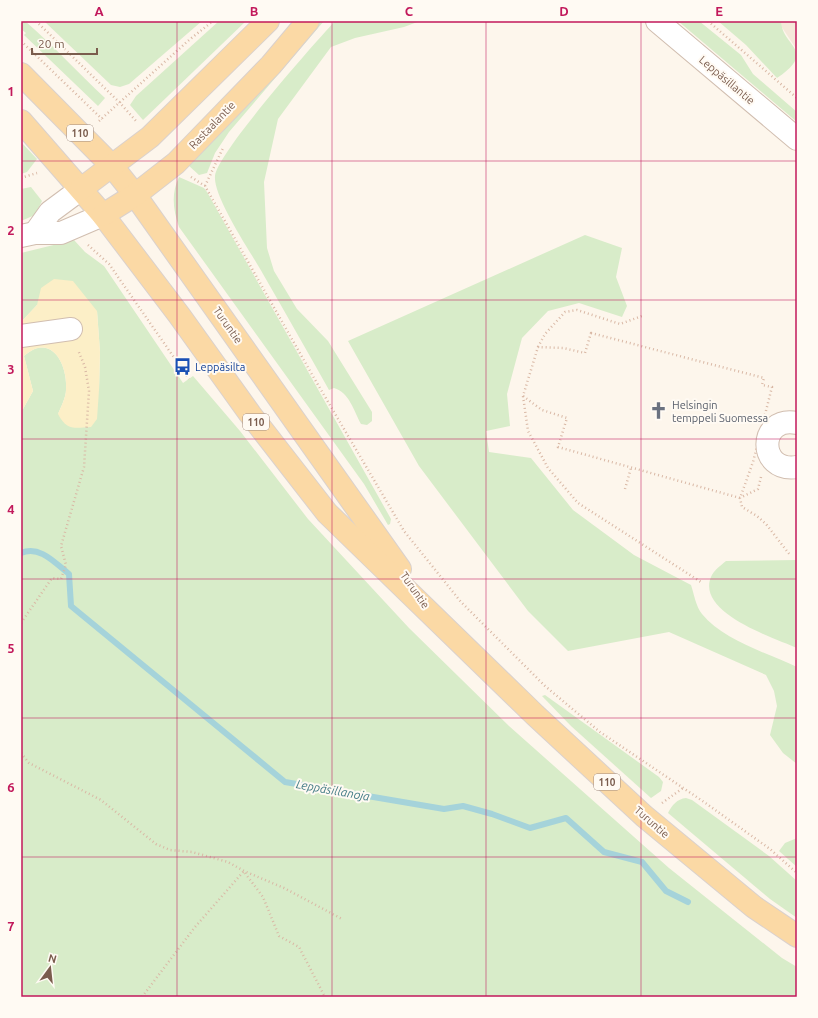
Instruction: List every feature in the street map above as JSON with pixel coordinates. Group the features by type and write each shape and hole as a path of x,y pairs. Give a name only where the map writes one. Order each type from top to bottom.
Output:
{"main road":[{"path":"81,189 150,138 268,21"},
{"name":"Rastaalantie","path":"103,215 135,195 176,163 271,64 308,21"},
{"name":"Turuntie","path":"21,74 112,166 135,195 430,612"},
{"name":"Turuntie","path":"21,122 103,215 179,315 250,414 327,513 535,715 644,816 754,907 797,936"}],"street":[{"name":"Leppäsillantie","path":"657,21 797,139"},
{"path":"28,235 50,212 81,189"},
{"path":"28,235 61,232 103,215"},
{"path":"21,336 71,329"},
{"path":"797,423 781,423 774,427 767,441 770,456 775,462 789,468 797,467"}],"path":[{"path":"36,21 120,103 150,138"},
{"path":"82,136 189,40 213,21"},
{"path":"708,21 797,98"},
{"path":"21,41 102,119"},
{"path":"21,178 34,175 55,159"},
{"path":"176,163 187,175 205,186 314,378 404,531 461,602 545,686 600,732 764,845 797,873"},
{"path":"74,227 87,245 109,264 190,379"},
{"path":"642,316 620,324 577,310 565,312 545,334 538,347 523,396 528,431 548,468 578,503 701,582"},
{"path":"21,623 52,578 61,579 66,565 61,546 84,467 89,391 85,367 71,329"},
{"path":"538,347 563,348 585,352 591,333 764,378 762,385 772,387 753,462 740,498 742,507 757,516 766,524 790,555"},
{"path":"523,396 542,410 567,418 558,447 740,498 758,489 762,474"},
{"path":"753,462 758,468"},
{"path":"625,489 631,468"},
{"path":"21,753 29,763 101,800 156,844 170,850 192,852 228,862 244,871 284,888 342,919"},
{"path":"142,997 195,927 244,871"},
{"path":"244,871 263,897 280,936 299,948 325,997"}],"shaded area":[{"path":"781,21 797,21 797,50 781,26"}],"green space":[{"path":"21,21 25,21 35,30 105,98 98,106 24,35 26,33 21,29"},
{"path":"44,21 202,21 129,84 120,87 111,85"},
{"path":"219,21 246,21 143,120 130,105 136,96"},
{"path":"313,21 324,21 229,132 215,153 207,173 199,175 188,165"},
{"path":"335,21 420,21 404,27 355,38 331,47 278,119 264,182 267,248 274,271 297,309 328,341 372,412 372,421 367,425 361,424 344,393 334,388 329,390 226,211 216,185 215,176 220,164 248,123 288,74"},
{"path":"678,21 699,21 741,55 753,74 797,112 797,122"},
{"path":"718,21 781,21 783,30 795,49 797,55 795,61 789,69 777,78 746,45"},
{"path":"21,142 37,159 27,172 21,174"},
{"path":"179,177 204,188 207,192 391,519 390,524 388,525 364,484 179,227 175,214 174,196 176,183"},
{"path":"31,187 42,201 35,215 21,221 21,189"},
{"path":"585,235 622,248 616,277 627,306 622,317 579,303 548,311 522,338 507,394 510,426 486,431 489,452 531,458 573,510 634,555 691,585 698,608 711,623 721,631 733,639 797,667 797,764 783,753 770,735 777,706 774,691 766,675 669,632 568,651 528,611 419,466 348,341"},
{"path":"74,240 85,252 104,266 183,383 193,376 240,431 308,519 409,628 509,726 669,868 782,958 797,967 797,997 21,997 21,409 23,409 33,391 24,356 34,350 42,348 50,349 61,361 66,380 66,393 58,414 99,390 100,352 97,311 37,305 21,322 21,253"},
{"path":"797,560 797,648 756,631 726,613 715,602 709,590 712,575 717,568 726,561"},
{"path":"545,695 659,777 663,782 661,791 651,798 571,726 542,696"},
{"path":"686,798 692,800 769,856 797,881 797,918 770,899 668,813 675,803"},
{"path":"797,838 797,867 779,851 785,843"}],"sand":[{"path":"54,279 73,281 97,311 100,352 99,390 97,419 91,427 75,428 68,426 58,414 65,396 66,380 61,361 50,349 42,348 34,350 24,356 33,391 23,409 21,409 21,322 37,305 41,288"}],"waterway":[{"name":"Leppäsillanoja","path":"21,553 35,551 53,560 69,574 71,606 285,782 444,809 463,806 492,814 530,828 566,818 604,852 642,862 666,891 688,902"}],"place":[{"name":"Leppäsilta","path":"182,367"},
{"name":"Helsingin temppeli Suomessa","path":"659,411"}]}
